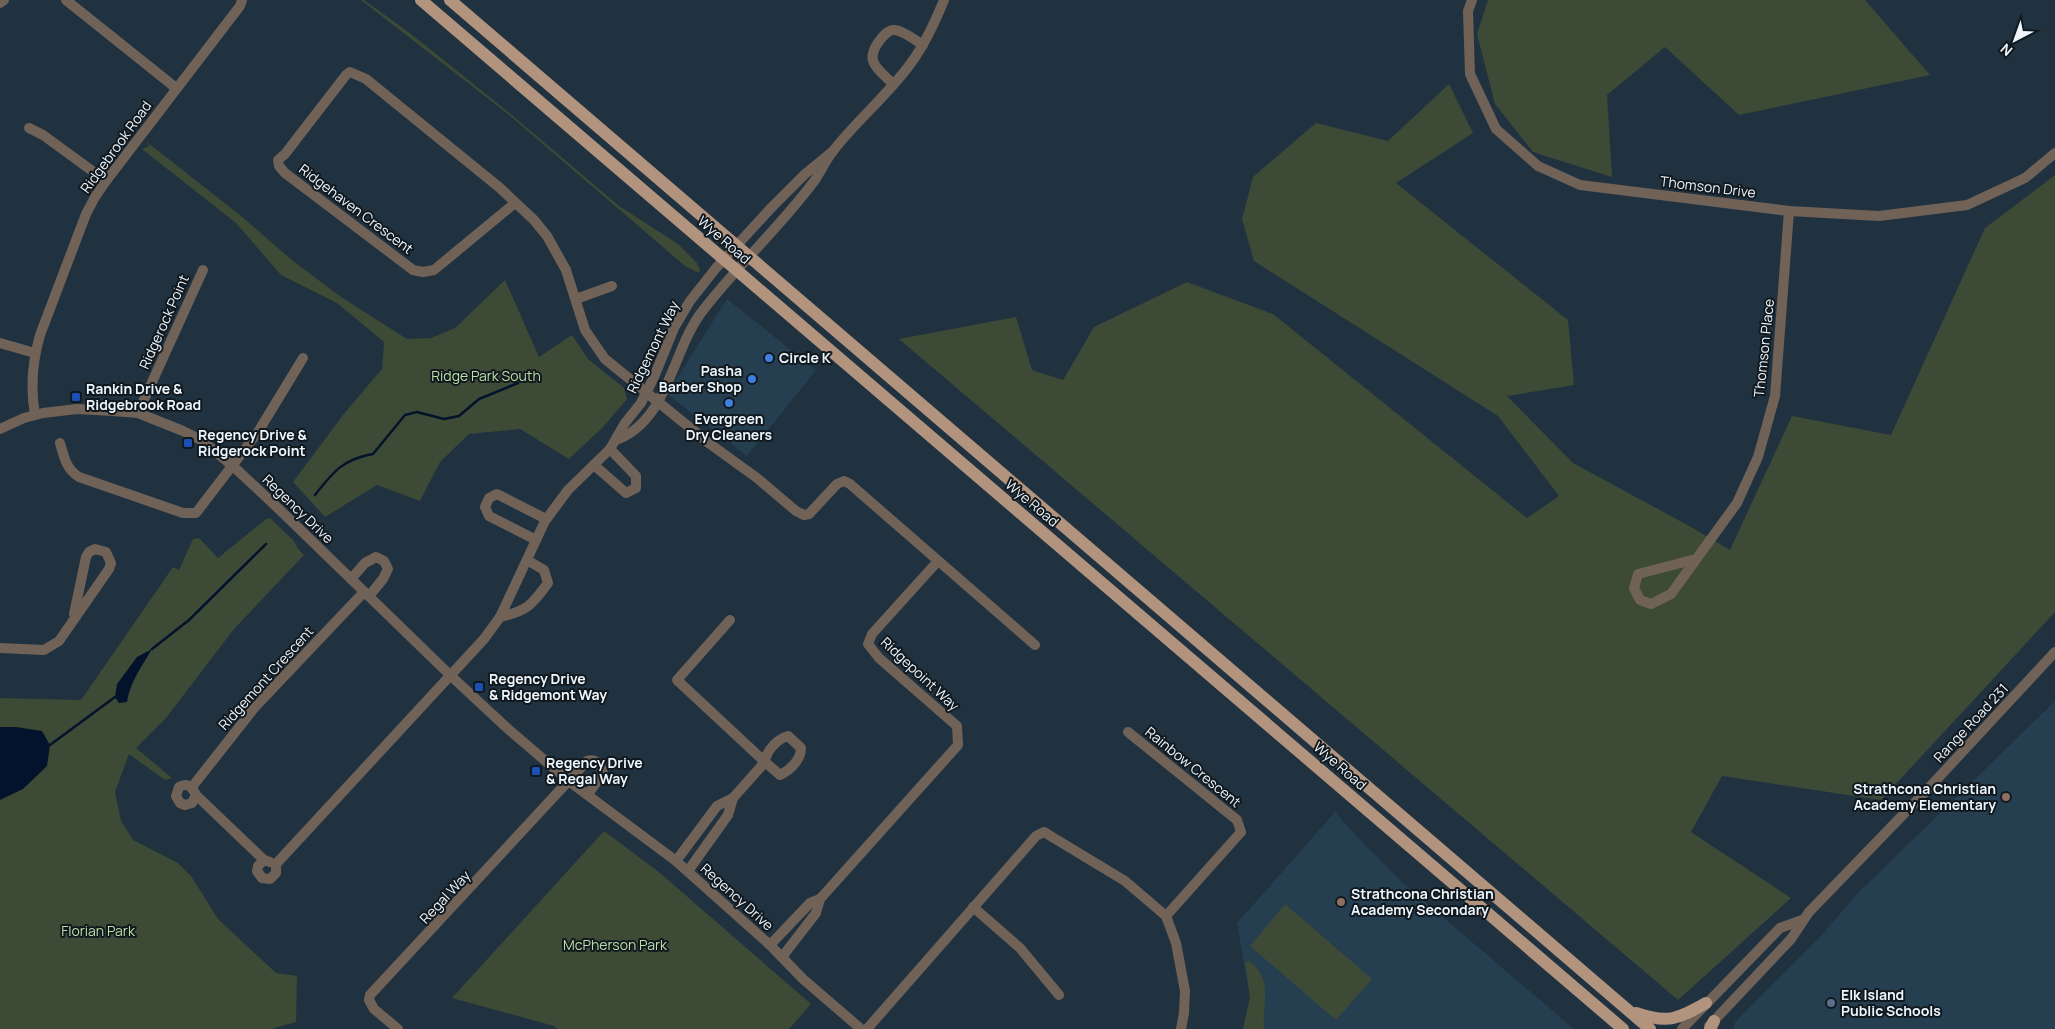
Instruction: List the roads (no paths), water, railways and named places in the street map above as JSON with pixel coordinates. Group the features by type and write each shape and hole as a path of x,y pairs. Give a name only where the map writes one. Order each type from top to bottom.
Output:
{"main road":[{"name":"Wye Road","path":"421,0 737,272 1112,590 1477,906 1623,1029"},
{"name":"Wye Road","path":"450,0 1650,1029"},
{"path":"1627,1009 1652,1018 1667,1020 1681,1017 1706,1003"},
{"path":"1596,1006 1612,1029"}],"street":[{"path":"0,3 4,0"},
{"path":"66,0 176,88"},
{"name":"Ridgebrook Road","path":"35,415 31,381 35,353 40,335 86,214 106,181 240,6 242,0"},
{"path":"833,152 910,64 923,45 944,0"},
{"name":"Thomson Drive","path":"1472,0 1468,11 1470,74 1496,128 1538,166 1580,185 1790,211 1879,216 1967,205 2025,178 2055,153"},
{"path":"893,84 874,64 871,58 872,50 884,35 891,30 898,30 923,45"},
{"name":"Ridgehaven Crescent","path":"515,202 434,270 423,272 413,270 284,173 279,166 278,160 285,154 346,75 350,72 366,79 500,188 515,202 547,236 566,270 585,330 598,350 613,366 657,402"},
{"path":"29,128 43,135 106,181"},
{"name":"Ridgemont Way","path":"450,676 484,639 500,617 546,519 568,490 610,449 625,423 647,393 681,315 702,286 737,245 805,174 833,152"},
{"name":"Ridgemont Way","path":"616,440 630,434 638,427 657,402 668,383 679,352 694,322 703,309 750,257 814,180 833,152"},
{"name":"Thomson Place","path":"1696,559 1638,574 1634,588 1640,600 1651,604 1671,594 1737,503 1758,457 1775,396 1790,211"},
{"name":"Ridgerock Point","path":"138,413 203,270"},
{"path":"576,299 612,286"},
{"path":"0,343 35,353"},
{"path":"60,443 67,466 71,472 79,477 183,513 196,514 258,432 304,358"},
{"path":"657,402 757,478 796,511 809,514 837,484 844,482 850,484 1035,645"},
{"name":"Regency Drive","path":"0,429 35,415 77,409 138,413 201,440 233,466 450,676 507,728 570,782 676,860 770,945 803,979 861,1029"},
{"path":"594,465 626,493 636,488 636,476 610,449"},
{"path":"536,540 489,516 485,507 489,498 497,494 546,519"},
{"path":"0,648 44,650 59,641 76,617 109,569 111,562 106,552 95,549 86,557 74,614 76,617"},
{"path":"351,579 370,560 376,557 384,561 388,569 383,579 366,594"},
{"path":"500,617 519,613 528,608 548,583 544,570 527,560"},
{"name":"Ridgepoint Way","path":"782,957 816,913 820,899 958,745 957,726 879,658 868,644 872,634 938,561"},
{"name":"Ridgemont Crescent","path":"276,864 264,860 194,791 255,708 366,594"},
{"path":"676,860 717,806 733,798 765,762 677,680 730,620"},
{"name":"Range Road 231","path":"1710,1026 1791,939 1802,920 2055,652"},
{"path":"264,860 258,866 257,871 260,877 265,879 274,876 277,868 276,864 450,676"},
{"name":"Rainbow Crescent","path":"1128,732 1236,820 1241,832 1166,916"},
{"path":"570,782 587,761 596,761 602,768 603,773 588,794"},
{"name":"Regal Way","path":"398,1029 374,1009 369,1000 370,995 570,782"},
{"path":"688,871 728,816 733,798"},
{"path":"867,1029 1036,836 1044,832 1125,881 1166,916 1176,943 1185,991 1184,1013 1180,1029"},
{"name":"Ridgepoint Way","path":"770,945 810,902 820,899"},
{"path":"973,908 1020,948 1059,995"},
{"name":"Range Road 231","path":"1682,1029 1780,928 1802,920"}],"waterway":[{"path":"315,495 333,473 346,463 373,454 405,415 417,412 444,419 459,416 479,399 518,383"},
{"path":"152,649 189,620 266,544"},
{"path":"50,745 115,697"}],"place":[{"name":"Circle K","path":"769,358"},
{"name":"Pasha Barber Shop","path":"752,379"},
{"name":"Rankin Drive & Ridgebrook Road","path":"76,397"},
{"name":"Evergreen Dry Cleaners","path":"729,403"},
{"name":"Regency Drive & Ridgerock Point","path":"188,443"},
{"name":"Regency Drive & Ridgemont Way","path":"479,687"},
{"name":"Regency Drive & Regal Way","path":"536,771"},
{"name":"Strathcona Christian Academy Elementary","path":"2006,797"},
{"name":"Strathcona Christian Academy Secondary","path":"1341,902"},
{"name":"Elk Island Public Schools","path":"1831,1003"}],"park label":[{"name":"Ridge Park South","path":"486,376"},
{"name":"Florian Park","path":"98,931"},
{"name":"McPherson Park","path":"615,945"}]}
